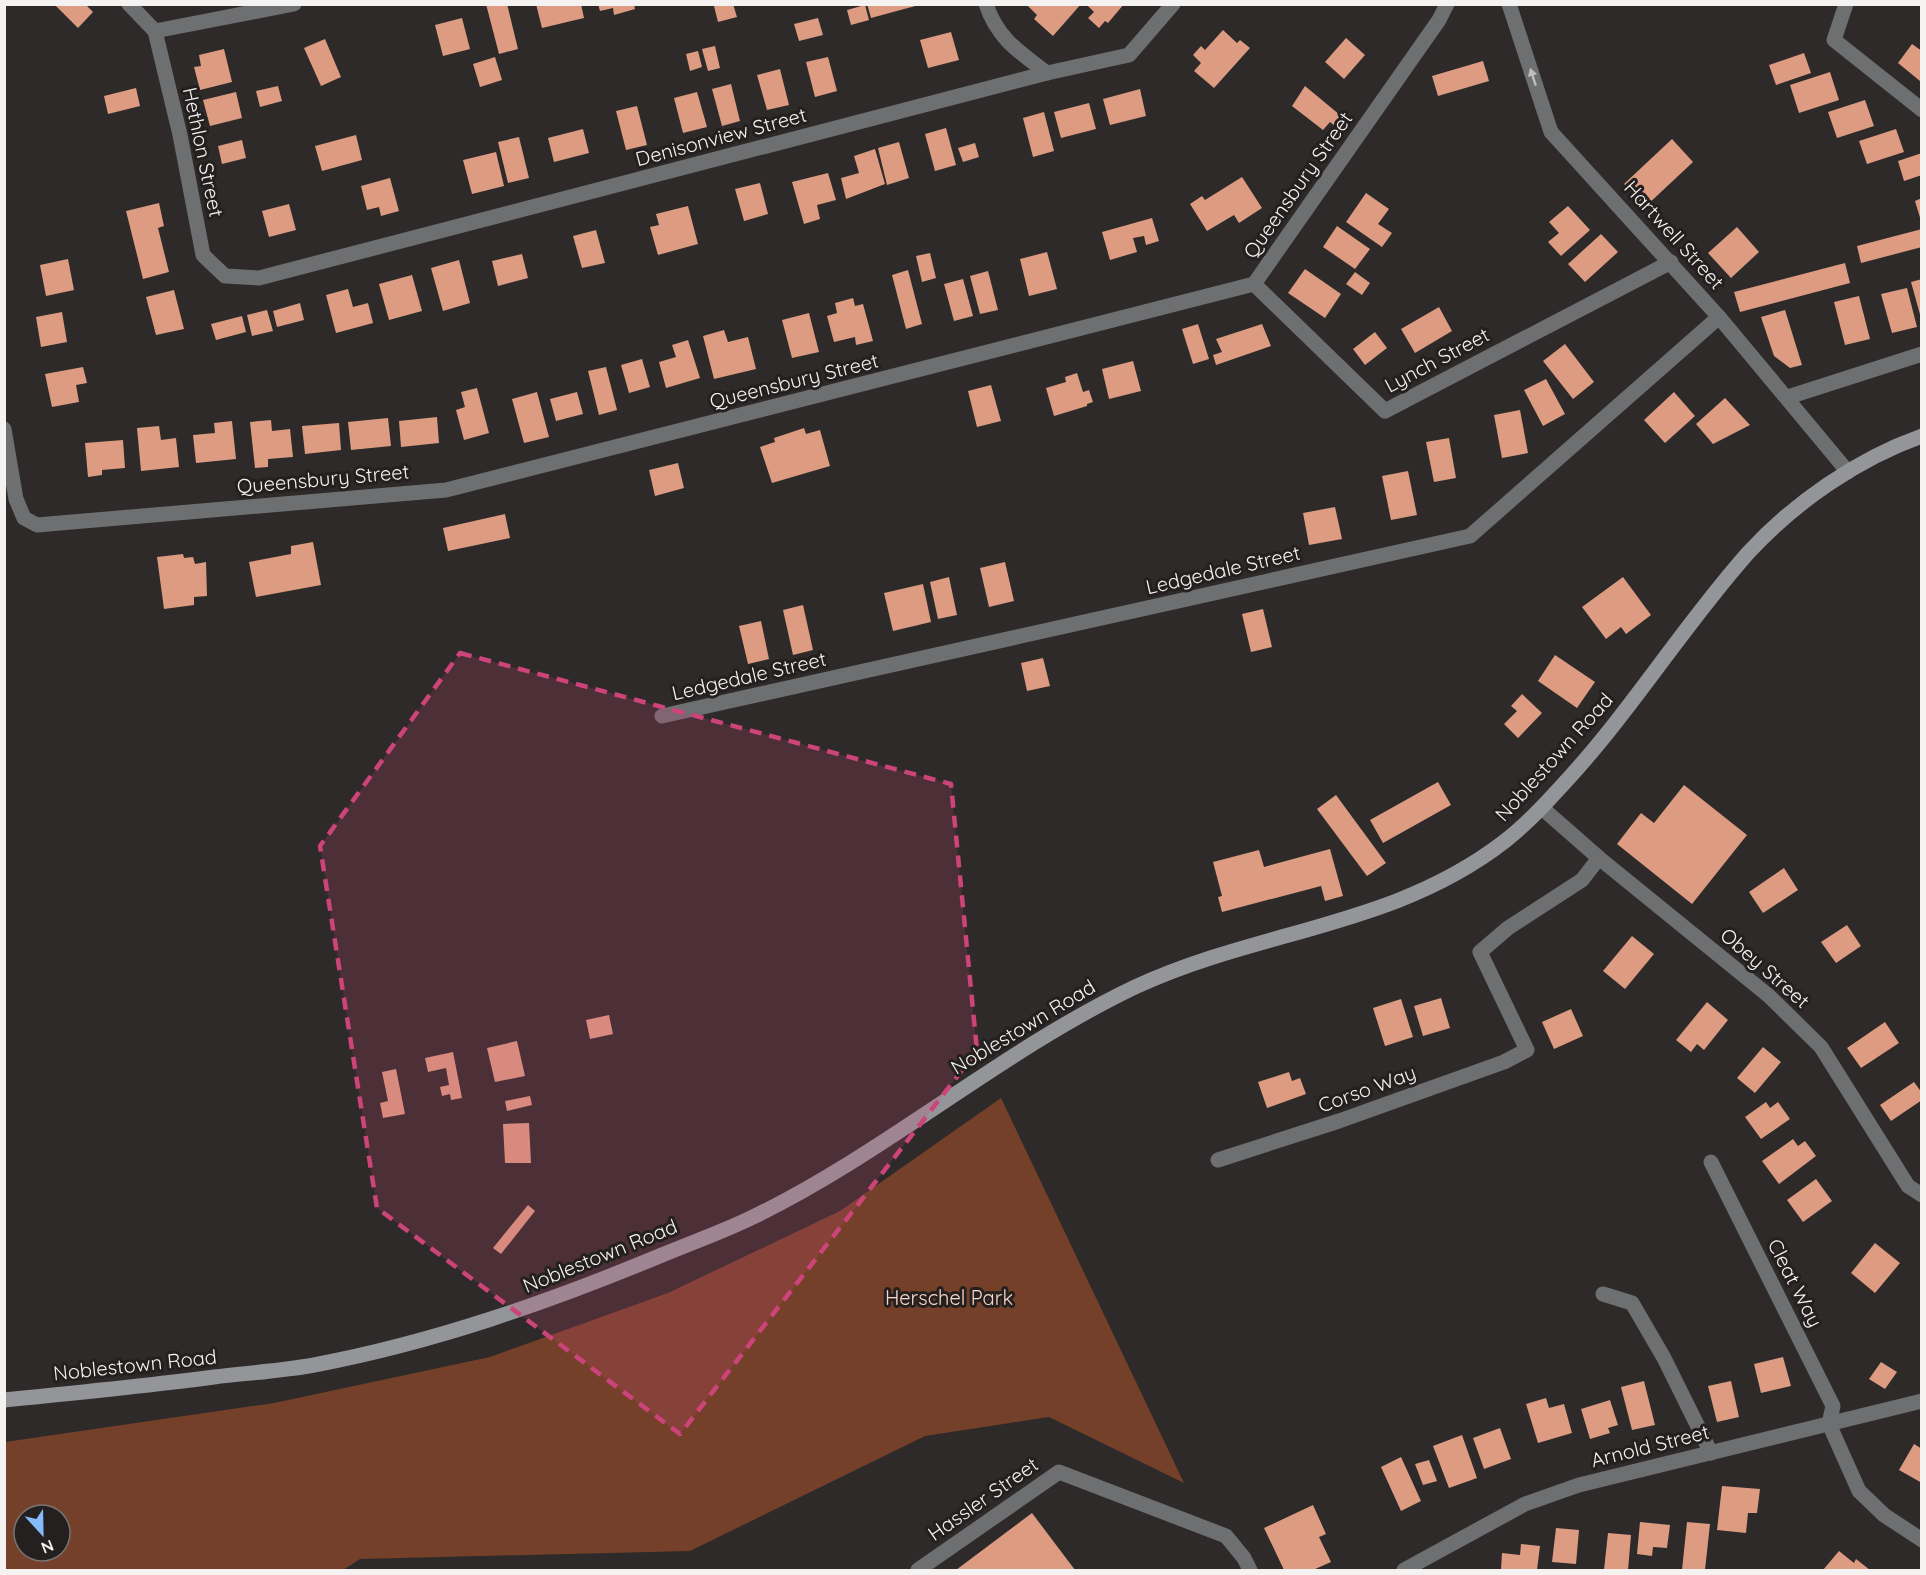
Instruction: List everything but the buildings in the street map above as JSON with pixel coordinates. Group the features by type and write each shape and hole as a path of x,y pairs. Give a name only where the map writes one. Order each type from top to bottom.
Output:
{"main road":[{"name":"Noblestown Road","path":"4,1400 307,1366 424,1341 501,1317 598,1281 754,1217 853,1159 1033,1042 1096,1006 1156,978 1223,953 1321,927 1423,892 1488,854 1510,838 1542,808 1606,737 1748,554 1788,514 1848,472 1904,442 1922,436"}],"street":[{"name":"Hethlon Street","path":"129,4 154,31 180,135 203,255 225,276 259,278"},
{"path":"154,31 294,4"},
{"path":"986,4 993,26 1018,51 1047,73"},
{"name":"Denisonview Street","path":"259,278 1047,73 1129,56 1173,4"},
{"name":"Queensbury Street","path":"4,429 16,499 24,518 37,525 446,490 639,443 1254,284 1440,20 1447,4"},
{"name":"Hartwell Street","path":"1509,4 1551,132 1671,262 1788,397 1848,472"},
{"path":"1846,4 1834,40 1922,110"},
{"name":"Lynch Street","path":"1254,284 1385,411 1671,262"},
{"name":"Ledgedale Street","path":"662,717 1470,536 1719,317"},
{"path":"1788,397 1922,354"},
{"name":"Obey Street","path":"1542,808 1599,858 1769,996 1821,1047 1908,1186 1922,1195"},
{"name":"Corso Way","path":"1218,1160 1340,1121 1504,1062 1527,1050 1480,952 1508,928 1582,880 1599,858"},
{"name":"Cleat Way","path":"1711,1162 1833,1406 1830,1424 1859,1491 1884,1515 1922,1540"},
{"path":"1603,1294 1632,1303 1664,1358 1711,1453"},
{"name":"Arnold Street","path":"1404,1570 1525,1504 1579,1485 1922,1401"},
{"name":"Hassler Street","path":"918,1570 1059,1472 1226,1536 1244,1558 1250,1570"}],"highlighted area":[{"path":"460,653 951,784 977,1051 680,1434 377,1208 320,846"}],"green space":[{"name":"Herschel Park","path":"1001,1098 1184,1483 1049,1417 925,1436 690,1551 360,1559 343,1570 5,1570 5,1442 274,1403 490,1357 668,1293 840,1211"}]}
